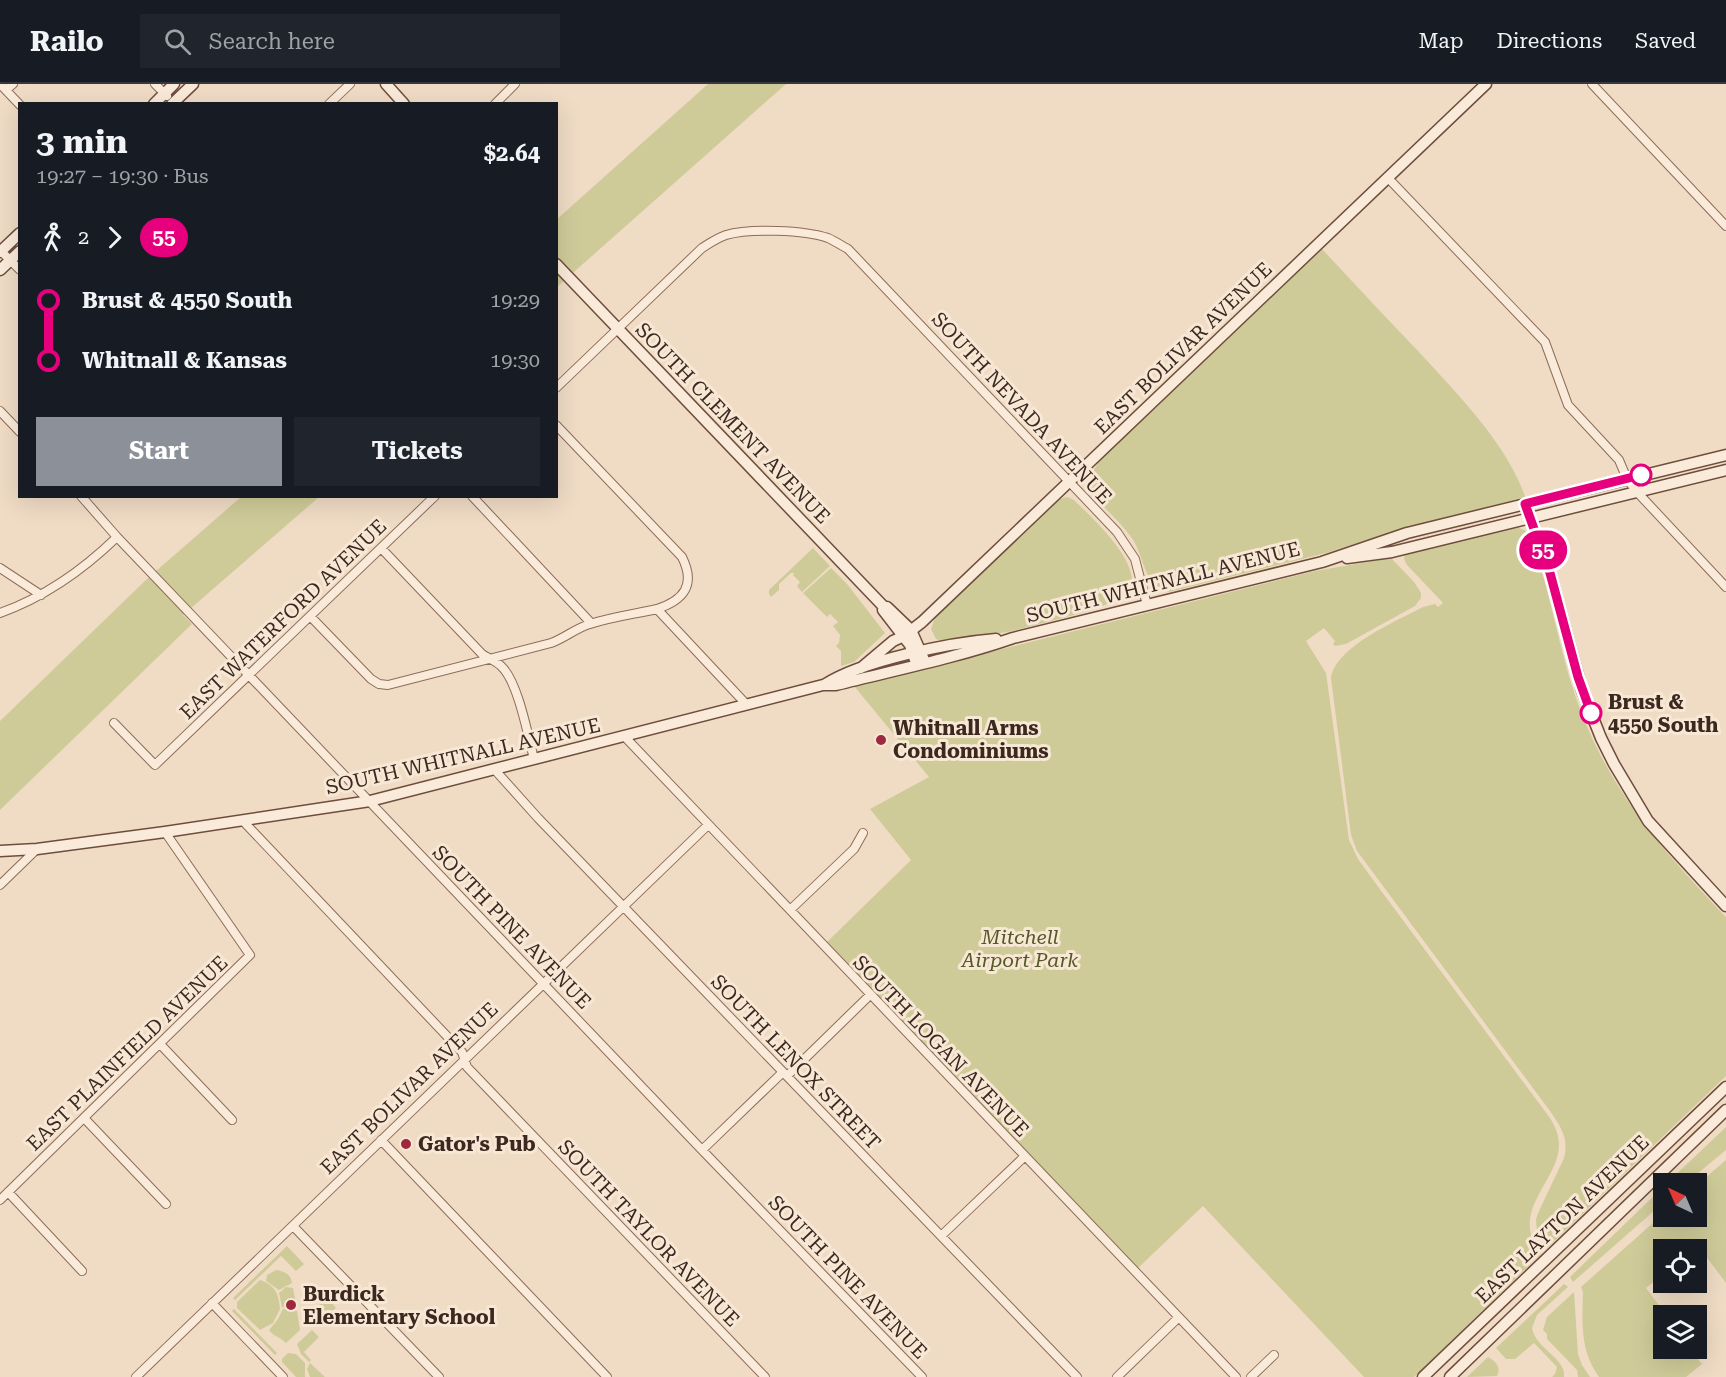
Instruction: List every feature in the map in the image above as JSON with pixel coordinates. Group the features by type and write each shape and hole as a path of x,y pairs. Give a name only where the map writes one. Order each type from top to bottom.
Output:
{"street":[{"path":"12,84 3,87 18,103"},
{"path":"155,84 172,102"},
{"path":"156,102 174,84"},
{"path":"174,102 193,84"},
{"path":"331,102 350,84"},
{"path":"386,84 402,102"},
{"path":"497,102 515,84"},
{"name":"EAST BOLIVAR AVENUE","path":"861,668 893,641 907,633 1069,482 1486,84"},
{"path":"1592,84 1726,226"},
{"path":"1388,178 1545,342 1568,405 1619,460 1627,479 1637,492 1726,587"},
{"name":"SOUTH NEVADA AVENUE","path":"617,328 702,248 715,239 728,234 754,231 806,233 829,239 848,249 1128,546 1135,560 1147,605"},
{"path":"18,235 0,251 18,268"},
{"path":"0,270 18,253"},
{"name":"SOUTH CLEMENT AVENUE","path":"558,266 884,607 883,611 907,633 919,658"},
{"path":"558,386 617,328"},
{"path":"0,411 18,430"},
{"path":"310,616 371,679 379,684 388,685 551,643 591,623 657,609 677,600 687,588 688,572 682,557 558,427"},
{"name":"SOUTH WHITNALL AVENUE","path":"0,850 37,849 370,801 823,685 836,677 861,668 919,658 966,654 1013,638 1322,562 1407,533 1726,456"},
{"name":"SOUTH WHITNALL AVENUE","path":"1322,562 1392,552 1726,470"},
{"name":"SOUTH PINE AVENUE","path":"83,498 117,537 702,1150 922,1377"},
{"name":"EAST WATERFORD AVENUE","path":"114,723 155,765 433,498"},
{"path":"474,498 591,623"},
{"path":"1525,504 1550,573 1582,690 1609,756 1648,821 1726,906"},
{"path":"0,613 41,595 72,575 117,537"},
{"path":"381,548 482,654 500,665 513,685 534,759"},
{"path":"0,568 41,595"},
{"path":"657,609 746,704"},
{"name":"SOUTH WHITNALL AVENUE","path":"823,685 836,686 919,658"},
{"name":"SOUTH LOGAN AVENUE","path":"624,736 1236,1377"},
{"name":"SOUTH LENOX STREET","path":"494,770 1077,1377"},
{"name":"SOUTH TAYLOR AVENUE","path":"243,821 462,1052 467,1067 765,1377"},
{"name":"EAST BOLIVAR AVENUE","path":"136,1377 708,825"},
{"name":"EAST PLAINFIELD AVENUE","path":"0,1200 250,956 165,832"},
{"path":"790,910 854,849 863,833"},
{"path":"0,885 37,849"},
{"path":"702,1150 870,995"},
{"path":"160,1044 232,1120"},
{"name":"EAST LAYTON AVENUE","path":"1424,1377 1726,1087"},
{"name":"EAST LAYTON AVENUE","path":"1450,1377 1726,1110"},
{"path":"84,1118 166,1204"},
{"path":"381,1140 608,1377"},
{"path":"941,1236 1024,1156"},
{"path":"8,1192 82,1271"},
{"path":"292,1226 439,1377"},
{"path":"212,1304 283,1377"},
{"path":"1117,1377 1178,1318"},
{"path":"1251,1377 1274,1354"}],"green space":[{"path":"708,84 786,84 558,286 558,218"},
{"path":"1322,249 1480,421 1507,458 1526,499 1409,527 1326,553 1169,592 1160,589 1149,578 1131,537 1090,491 1089,481 1092,473 1103,457"},
{"path":"1067,497 1074,500 1093,519 1124,558 1131,571 1132,584 1128,596 1089,611 1012,631 946,643 936,639 931,629 935,618 1059,499"},
{"path":"240,498 318,498 183,615 192,624 0,810 0,721 148,578"},
{"path":"1517,527 1526,531 1535,549 1575,695 1603,759 1619,788 1658,841 1726,917 1726,1076 1548,1247 1544,1245 1542,1236 1537,1232 1536,1219 1564,1158 1565,1138 1550,1111 1357,851 1351,835 1331,678 1335,666 1355,645 1423,607 1435,604 1438,607 1443,603 1407,565 1404,559 1405,554"},
{"path":"813,548 830,566 802,592 797,586 800,582 793,575 794,573 791,573 779,584 779,590 771,597 769,590"},
{"name":"Mitchell Airport Park","path":"1391,558 1414,582 1421,593 1421,598 1415,606 1346,644 1335,646 1333,644 1335,641 1324,628 1306,641 1326,673 1349,840 1358,859 1550,1118 1559,1145 1553,1169 1531,1215 1530,1227 1533,1239 1531,1241 1541,1254 1414,1377 1364,1377 1203,1206 1138,1268 827,942 911,860 870,809 929,777 854,686 1315,571"},
{"path":"831,568 847,584 885,633 854,662 841,666 841,651 836,646 840,635 833,626 838,622 830,614 827,617 803,593"},
{"path":"1726,1127 1726,1150 1698,1173 1678,1173"},
{"path":"1726,1160 1726,1283 1707,1258 1707,1239 1653,1239 1653,1282 1646,1288 1659,1305 1653,1305 1653,1359 1698,1359 1702,1364 1686,1377 1599,1377 1585,1347 1581,1287 1653,1223 1653,1227 1707,1227 1707,1176"},
{"path":"1653,1197 1653,1212 1573,1282 1570,1277"},
{"path":"287,1246 304,1264 296,1271 281,1256 235,1300 233,1298"},
{"path":"276,1270 287,1273 292,1283 279,1290 266,1281 267,1275"},
{"path":"260,1280 275,1291 280,1309 273,1323 260,1330 237,1308 237,1302"},
{"path":"1564,1284 1568,1287 1537,1315 1532,1328 1539,1342 1561,1365 1564,1377 1552,1377 1557,1367 1534,1343 1515,1359 1506,1359 1496,1348"},
{"path":"286,1287 293,1288 296,1305 290,1308 282,1307 279,1293"},
{"path":"328,1291 337,1298 333,1304 336,1308 327,1316 321,1312 319,1301"},
{"path":"1574,1292 1578,1354 1590,1377 1578,1377 1577,1370 1547,1339 1547,1334 1543,1330 1547,1317"},
{"path":"234,1309 277,1353 275,1355 232,1311"},
{"path":"283,1309 297,1311 300,1330 286,1343 269,1330"},
{"path":"312,1330 319,1337 304,1352 311,1360 309,1362 301,1354 297,1344"},
{"path":"288,1353 296,1354 305,1363 305,1377 296,1377 282,1362"},
{"path":"1488,1357 1498,1367 1497,1376 1467,1377"},
{"path":"310,1363 325,1377 310,1377 307,1369"}],"bus line":[{"name":"55","path":"1591,713 1578,677 1550,573 1525,504 1641,475"}],"place":[{"name":"Brust & 4550 South","path":"1591,713"},
{"name":"Whitnall Arms Condominiums","path":"881,740"},
{"name":"Gator's Pub","path":"406,1144"},
{"name":"Burdick Elementary School","path":"291,1305"}]}
